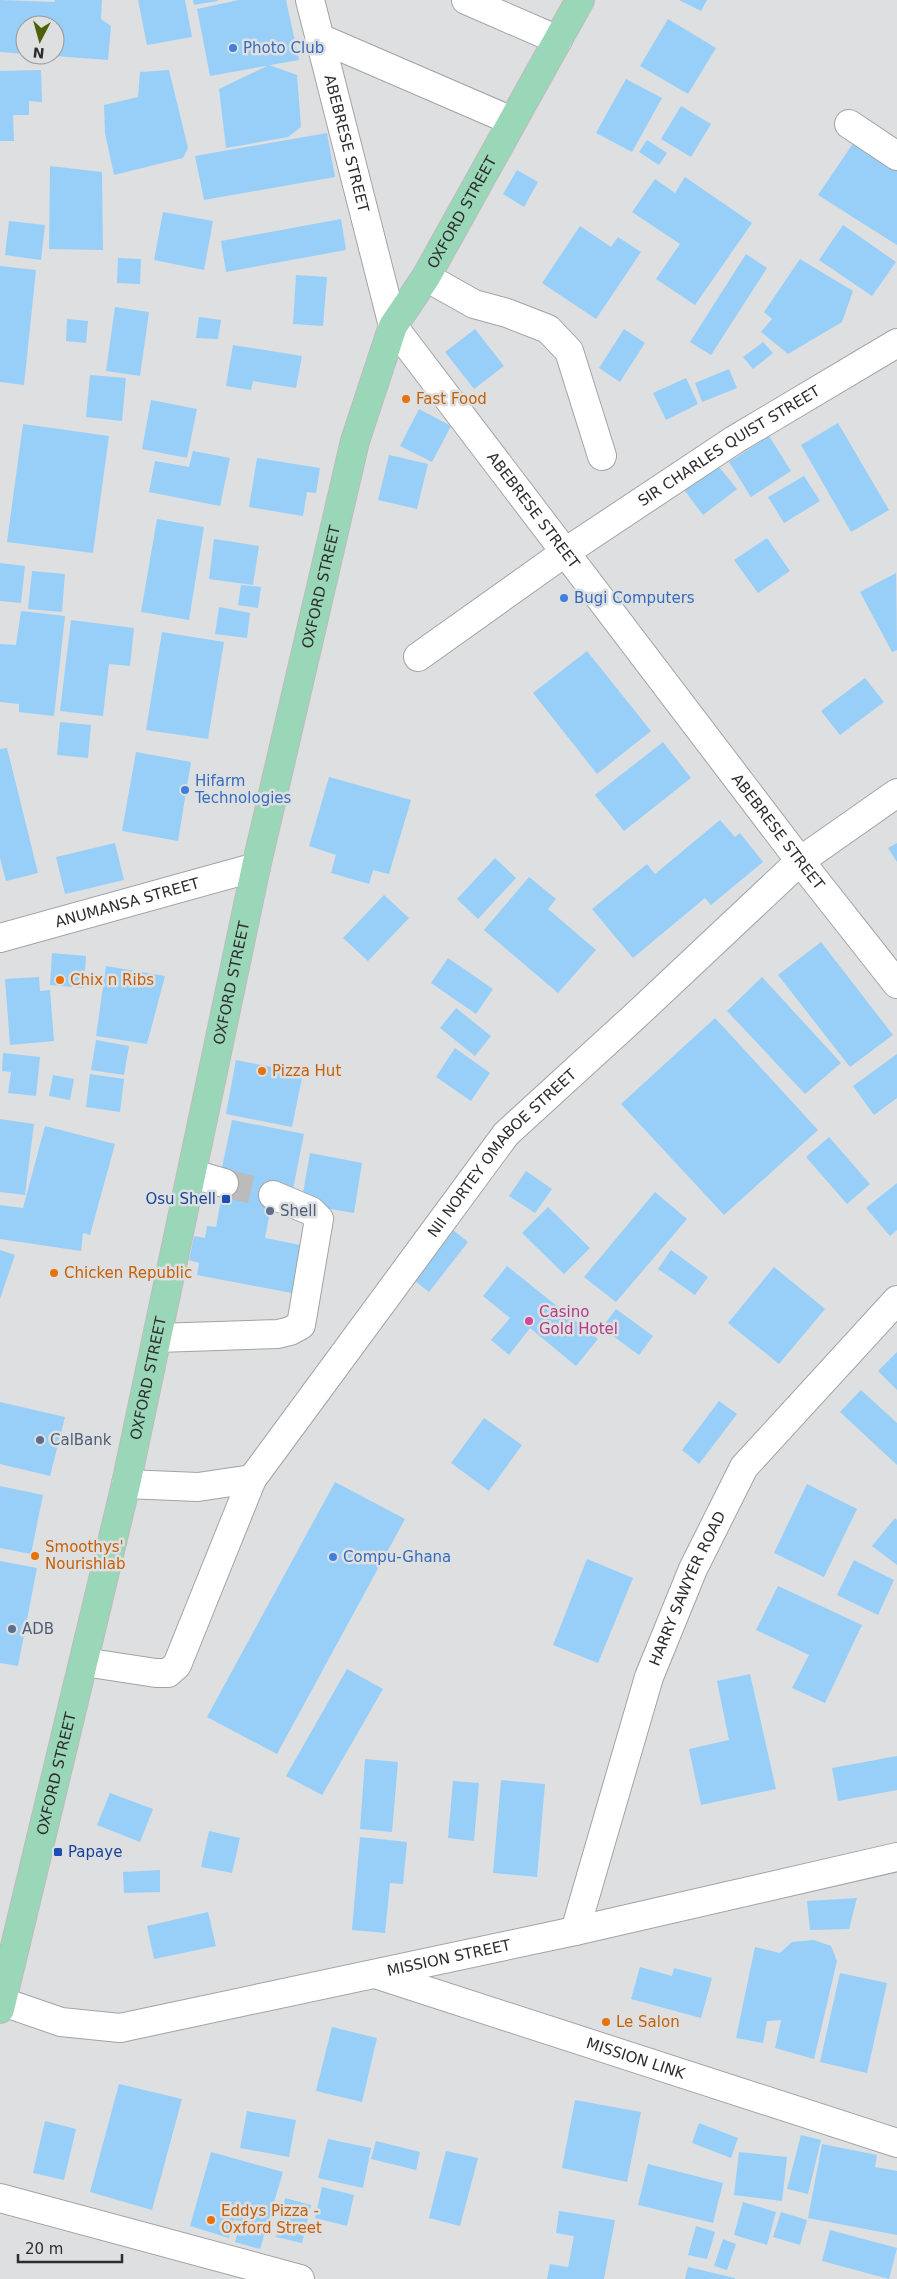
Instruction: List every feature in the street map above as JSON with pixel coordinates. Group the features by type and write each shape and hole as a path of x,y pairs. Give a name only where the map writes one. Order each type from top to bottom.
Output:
{"main road":[{"name":"OXFORD STREET","path":"1,2004 126,1484 193,1174 256,867 355,441 393,326 426,277 580,0"}],"street":[{"name":"ABEBRESE STREET","path":"310,0 393,326 800,861 897,984"},
{"path":"466,0 558,40"},
{"path":"320,38 512,121"},
{"path":"849,124 897,156"},
{"path":"426,277 474,304 507,313 548,329 570,351 602,456"},
{"name":"SIR CHARLES QUIST STREET","path":"418,657 564,552 734,440 897,343"},
{"name":"NII NORTEY OMABOE STREET","path":"84,1662 156,1674 168,1673 177,1665 252,1479 506,1134 800,861 897,793"},
{"name":"ANUMANSA STREET","path":"0,938 256,867"},
{"path":"193,1174 224,1183"},
{"path":"157,1338 278,1334 302,1325 319,1219 311,1211 273,1194"},
{"name":"HARRY SAWYER ROAD","path":"575,1930 649,1677 693,1569 744,1467 897,1300"},
{"path":"126,1484 198,1487 252,1479"},
{"name":"MISSION STREET","path":"1,2004 61,2022 120,2028 575,1930 897,1857"},
{"name":"MISSION LINK","path":"374,1973 897,2143"},
{"path":"0,2198 300,2279"}],"building":[{"path":"0,0 54,2 55,0 102,0 101,19 111,26 108,60 65,57 65,15 15,15 15,53 0,52"},
{"path":"138,0 185,0 192,37 147,45"},
{"path":"193,0 218,0 218,1 194,5"},
{"path":"239,0 286,0 299,60 210,76 197,9"},
{"path":"679,0 707,0 701,11"},
{"path":"668,19 716,48 688,94 640,66"},
{"path":"269,65 297,75 301,127 288,137 226,148 219,89"},
{"path":"41,70 42,102 29,101 29,115 13,115 14,141 0,141 0,71"},
{"path":"169,70 188,148 183,158 114,175 105,133 104,105 138,97 140,72"},
{"path":"626,79 662,98 632,152 596,133"},
{"path":"681,106 711,124 691,157 661,139"},
{"path":"327,133 335,177 204,200 195,156"},
{"path":"647,140 667,153 659,165 639,152"},
{"path":"854,142 897,170 897,245 818,195"},
{"path":"50,166 102,172 103,250 49,249"},
{"path":"517,170 538,182 524,207 503,194"},
{"path":"685,177 752,223 695,305 656,279 680,244 632,212 655,179 675,193"},
{"path":"163,212 213,221 204,270 154,260"},
{"path":"341,219 346,250 226,272 221,241"},
{"path":"9,221 45,225 41,260 5,255"},
{"path":"843,225 896,262 872,296 819,260"},
{"path":"580,226 611,247 618,237 641,252 596,319 542,283"},
{"path":"746,254 767,268 711,355 690,342"},
{"path":"118,258 141,259 140,284 117,283"},
{"path":"800,259 853,291 842,322 788,354 761,332 772,319 764,312"},
{"path":"0,266 36,270 24,385 0,382"},
{"path":"296,275 327,277 323,326 293,324"},
{"path":"115,307 149,312 140,376 106,371"},
{"path":"199,317 221,320 218,339 196,338"},
{"path":"67,319 88,321 86,343 66,341"},
{"path":"475,329 504,366 474,389 445,352"},
{"path":"624,329 645,343 620,382 599,368"},
{"path":"763,342 773,353 753,369 743,357"},
{"path":"233,345 302,356 296,388 253,381 251,390 226,386"},
{"path":"729,369 737,388 702,402 695,383"},
{"path":"90,375 126,378 122,421 86,417"},
{"path":"686,378 698,404 666,420 653,393"},
{"path":"151,400 197,409 187,458 142,449"},
{"path":"419,409 451,426 432,462 400,446"},
{"path":"838,423 889,510 851,532 801,445"},
{"path":"23,424 109,436 93,553 7,542"},
{"path":"769,436 791,471 751,497 729,462"},
{"path":"193,451 230,458 220,506 149,492 155,461 189,467"},
{"path":"389,455 428,464 417,509 378,500"},
{"path":"257,458 320,468 316,493 307,492 303,516 249,507"},
{"path":"715,462 737,489 703,515 682,487"},
{"path":"804,476 820,501 784,523 768,497"},
{"path":"157,519 204,527 189,620 141,612"},
{"path":"767,538 790,571 758,593 734,560"},
{"path":"214,539 259,546 253,585 209,579"},
{"path":"0,563 25,566 21,603 0,601"},
{"path":"32,571 65,574 62,612 28,609"},
{"path":"896,573 897,650 892,652 860,592"},
{"path":"241,585 261,587 258,608 238,605"},
{"path":"219,607 250,613 247,638 215,634"},
{"path":"21,611 65,616 54,716 19,712 19,704 0,702 0,644 16,645"},
{"path":"71,620 134,628 130,666 109,664 103,716 60,711"},
{"path":"162,632 224,642 208,739 146,730"},
{"path":"587,651 651,731 597,774 533,693"},
{"path":"865,678 884,702 840,735 821,711"},
{"path":"60,722 91,725 88,758 57,755"},
{"path":"663,742 691,778 624,831 595,795"},
{"path":"7,748 38,873 6,881 0,858 0,749"},
{"path":"136,752 191,762 178,841 122,831"},
{"path":"329,777 411,800 389,874 373,870 369,884 331,873 336,855 309,846"},
{"path":"720,820 735,837 740,833 763,862 711,905 705,898 633,958 592,909 647,864 655,874"},
{"path":"115,843 124,880 65,894 56,857"},
{"path":"897,843 897,862 888,848"},
{"path":"495,858 516,878 478,919 457,899"},
{"path":"529,877 556,899 548,909 596,950 558,993 484,930"},
{"path":"384,895 409,918 368,961 343,938"},
{"path":"821,942 893,1035 850,1067 778,975"},
{"path":"52,953 86,956 84,988 50,985"},
{"path":"448,958 493,989 476,1014 431,983"},
{"path":"106,966 165,976 147,1044 96,1036"},
{"path":"39,977 40,991 50,990 54,1041 10,1045 5,979"},
{"path":"762,977 841,1063 805,1094 727,1011"},
{"path":"456,1008 491,1036 475,1056 440,1028"},
{"path":"715,1018 818,1130 724,1215 621,1104"},
{"path":"96,1040 129,1046 124,1075 91,1070"},
{"path":"455,1048 490,1073 471,1101 436,1077"},
{"path":"3,1053 40,1057 36,1096 8,1093 11,1072 2,1071"},
{"path":"897,1054 897,1098 874,1115 853,1086"},
{"path":"236,1060 303,1073 292,1127 226,1114"},
{"path":"90,1074 124,1079 120,1112 86,1107"},
{"path":"53,1075 74,1079 70,1100 49,1096"},
{"path":"0,1119 34,1124 25,1195 0,1192"},
{"path":"232,1120 304,1134 293,1189 273,1195 265,1238 311,1247 302,1295 197,1275 199,1263 189,1260 194,1236 205,1238 207,1226 216,1227 225,1178 220,1177"},
{"path":"45,1126 115,1144 90,1235 83,1233 81,1251 0,1239 0,1205 23,1208"},
{"path":"829,1137 870,1184 847,1204 806,1157"},
{"path":"310,1153 362,1163 354,1213 301,1204"},
{"path":"526,1171 552,1189 535,1213 509,1196"},
{"path":"897,1183 897,1230 890,1236 866,1208"},
{"path":"655,1192 687,1219 616,1302 584,1277"},
{"path":"548,1207 590,1248 564,1274 522,1233"},
{"path":"453,1230 468,1242 429,1292 414,1280"},
{"path":"0,1250 15,1255 0,1299"},
{"path":"671,1250 708,1277 695,1295 658,1269"},
{"path":"507,1266 598,1339 576,1366 530,1328 509,1355 491,1340 510,1318 483,1296"},
{"path":"774,1267 825,1309 779,1364 728,1323"},
{"path":"616,1309 653,1336 639,1355 602,1328"},
{"path":"897,1352 897,1390 878,1371"},
{"path":"861,1390 897,1423 897,1465 840,1412"},
{"path":"719,1401 737,1414 699,1464 682,1450"},
{"path":"0,1402 65,1417 50,1476 0,1464"},
{"path":"484,1418 522,1445 489,1491 451,1463"},
{"path":"335,1482 405,1519 277,1754 207,1717"},
{"path":"807,1484 857,1509 824,1577 774,1553"},
{"path":"0,1486 43,1495 31,1554 0,1548"},
{"path":"895,1518 897,1520 897,1565 872,1546"},
{"path":"587,1559 633,1578 598,1663 553,1645"},
{"path":"854,1560 894,1580 878,1615 837,1595"},
{"path":"0,1561 37,1568 18,1666 0,1663"},
{"path":"778,1586 862,1625 825,1703 792,1688 809,1655 756,1630"},
{"path":"347,1669 383,1689 322,1795 286,1776"},
{"path":"750,1674 776,1789 701,1805 689,1749 729,1740 717,1681"},
{"path":"897,1756 897,1790 838,1801 832,1768"},
{"path":"365,1759 398,1762 392,1832 360,1829"},
{"path":"501,1780 545,1784 537,1877 493,1873"},
{"path":"453,1781 479,1783 474,1841 448,1838"},
{"path":"110,1793 153,1809 140,1842 97,1825"},
{"path":"209,1831 240,1838 232,1873 201,1867"},
{"path":"360,1837 407,1842 403,1884 390,1883 385,1933 352,1930"},
{"path":"160,1870 160,1892 124,1893 123,1872"},
{"path":"857,1898 849,1929 810,1930 807,1901"},
{"path":"208,1912 216,1946 154,1959 147,1926"},
{"path":"814,1940 831,1946 837,1961 814,2059 775,2048 781,2020 767,2021 763,2043 736,2038 755,1947 780,1953 792,1942"},
{"path":"640,1967 672,1976 674,1968 712,1978 701,2018 631,1999"},
{"path":"840,1973 887,1983 867,2073 820,2062"},
{"path":"332,2027 377,2038 362,2102 316,2091"},
{"path":"119,2084 182,2099 152,2210 90,2192"},
{"path":"575,2100 641,2112 627,2182 562,2168"},
{"path":"247,2111 296,2120 289,2157 240,2148"},
{"path":"45,2121 76,2129 64,2180 33,2173"},
{"path":"699,2123 738,2138 731,2158 692,2143"},
{"path":"801,2135 821,2140 808,2194 787,2189"},
{"path":"328,2139 371,2148 363,2188 318,2178"},
{"path":"376,2141 420,2152 416,2170 371,2159"},
{"path":"822,2144 877,2155 875,2167 897,2171 897,2235 808,2218"},
{"path":"446,2151 478,2158 460,2226 429,2218"},
{"path":"211,2152 283,2172 260,2249 235,2242 241,2221 234,2220 229,2238 190,2226"},
{"path":"739,2152 787,2157 782,2201 734,2195"},
{"path":"648,2164 723,2183 713,2223 638,2205"},
{"path":"322,2187 354,2195 347,2226 315,2218"},
{"path":"285,2198 311,2205 302,2243 276,2237"},
{"path":"743,2202 776,2212 767,2245 734,2235"},
{"path":"559,2211 615,2220 604,2279 547,2279 550,2264 568,2267 574,2236 556,2233"},
{"path":"781,2212 807,2220 800,2245 773,2237"},
{"path":"696,2226 715,2232 707,2259 688,2255"},
{"path":"830,2230 897,2248 889,2279 822,2261"},
{"path":"723,2239 736,2244 727,2270 714,2266"},
{"path":"688,2267 735,2278 735,2279 685,2279"}],"tunnel":[{"path":"224,1183 273,1195"}],"place":[{"name":"Photo Club","path":"233,48"},
{"name":"Fast Food","path":"406,399"},
{"name":"Bugi Computers","path":"564,598"},
{"name":"Hifarm Technologies","path":"185,790"},
{"name":"Chix n Ribs","path":"60,980"},
{"name":"Pizza Hut","path":"262,1071"},
{"name":"Osu Shell","path":"226,1199"},
{"name":"Shell","path":"270,1211"},
{"name":"Chicken Republic","path":"54,1273"},
{"name":"Casino Gold Hotel","path":"529,1321"},
{"name":"CalBank","path":"40,1440"},
{"name":"Smoothys' Nourishlab","path":"35,1556"},
{"name":"Compu-Ghana","path":"333,1557"},
{"name":"ADB","path":"12,1629"},
{"name":"Papaye","path":"58,1852"},
{"name":"Le Salon","path":"606,2022"},
{"name":"Eddys Pizza - Oxford Street","path":"211,2220"}]}
